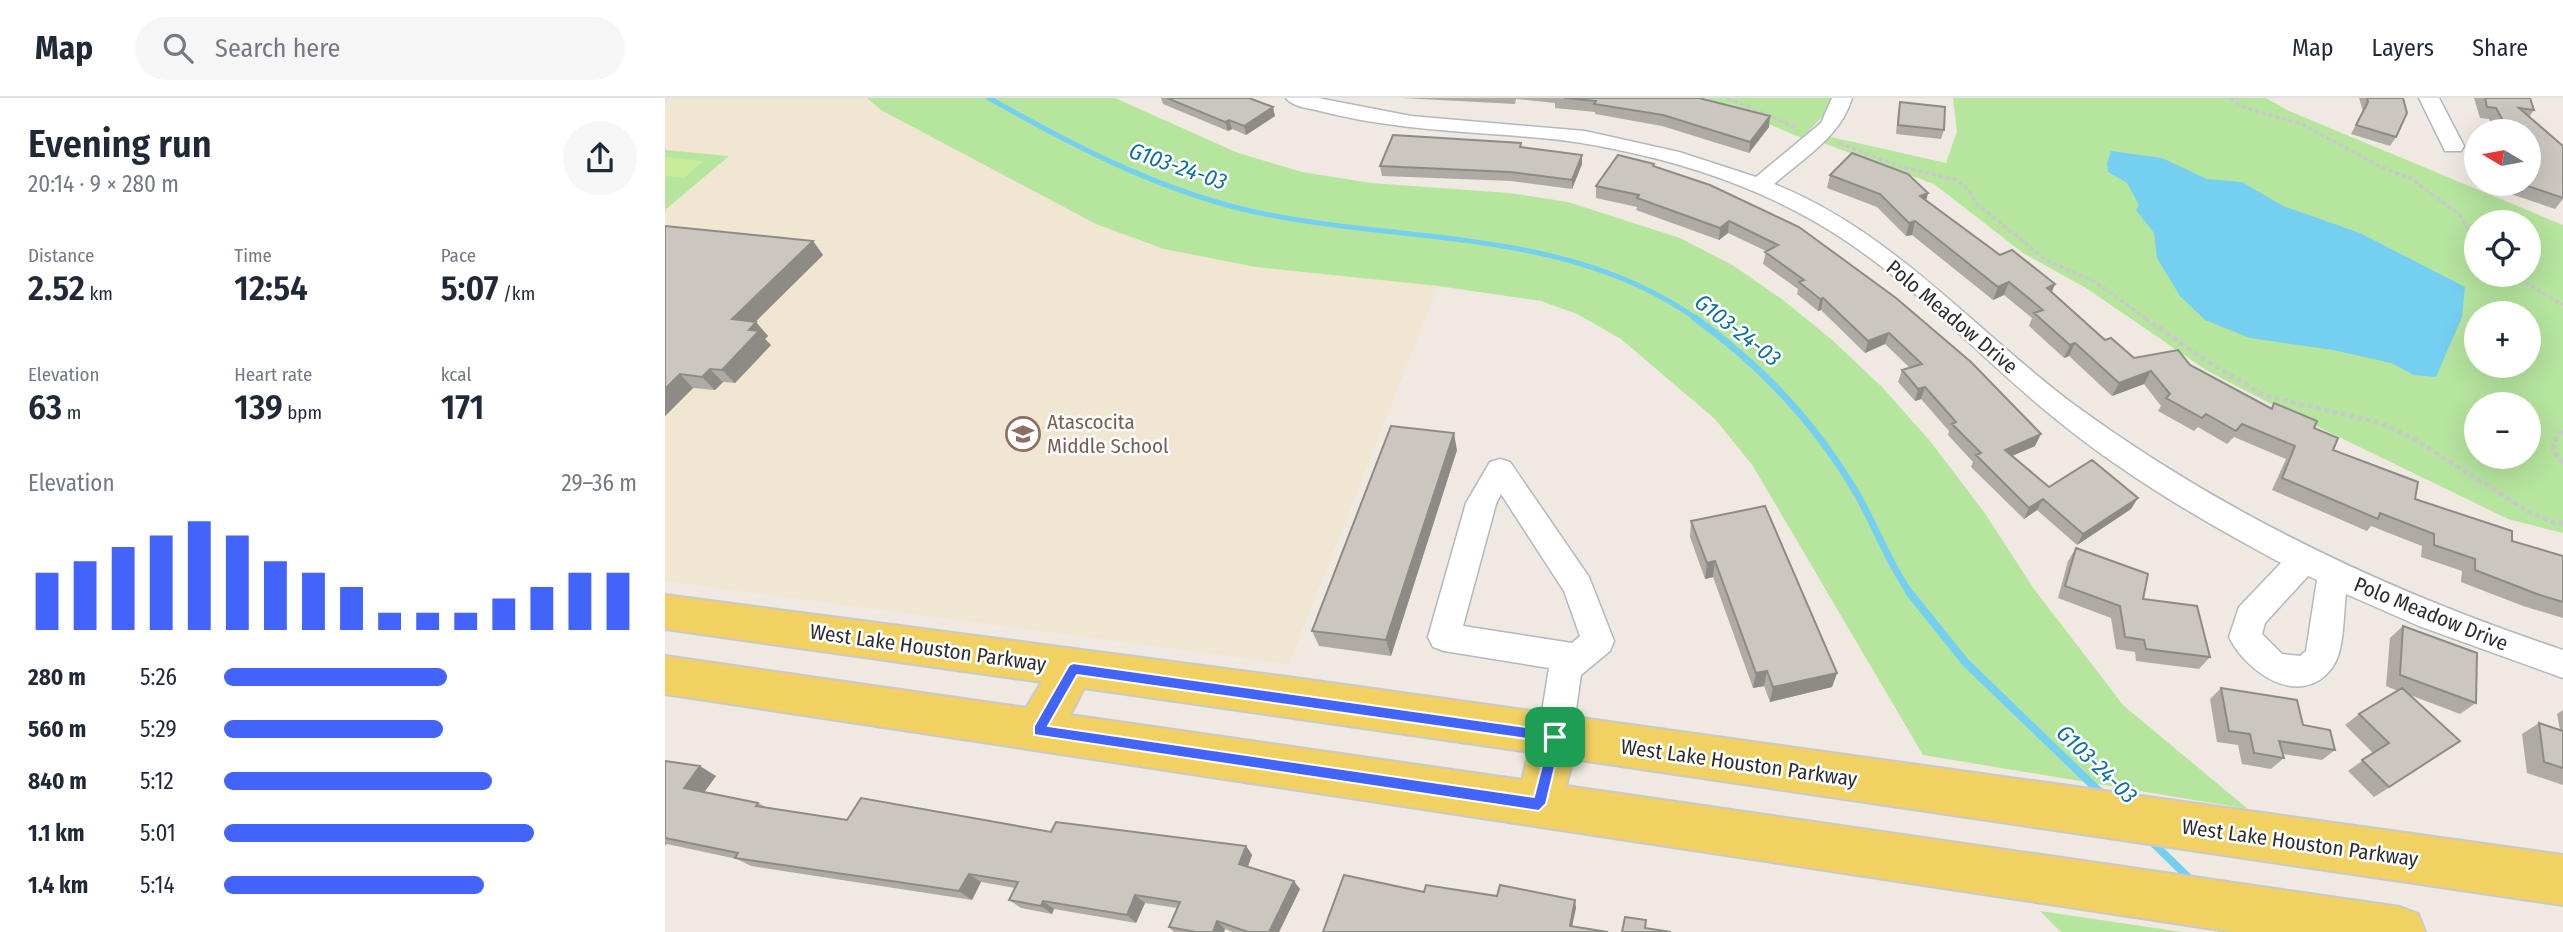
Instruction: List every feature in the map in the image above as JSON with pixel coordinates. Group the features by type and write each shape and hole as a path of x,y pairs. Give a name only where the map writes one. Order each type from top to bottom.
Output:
{"main road":[{"name":"West Lake Houston Parkway","path":"665,612 2563,880"},
{"path":"1038,730 1073,668"},
{"path":"665,675 2400,932"},
{"path":"1539,804 1555,737"}],"street":[{"name":"Polo Meadow Drive","path":"1296,98 1390,120 1523,129 1591,138 1684,160 1782,195 1863,243 1917,284 2024,378 2106,442 2210,510 2304,560 2403,606 2563,664"},
{"path":"1757,187 1819,135 1836,117 1842,98"},
{"path":"2429,98 2453,146"},
{"path":"1555,737 1565,668 1598,642 1578,586 1500,470 1481,503 1444,638 1577,658"},
{"path":"2304,560 2251,617 2245,637 2260,659 2280,671 2307,671 2321,657 2333,574"}],"path":[{"path":"1727,98 1898,166 1956,180 1968,189 1977,204 2046,260 2095,282 2202,358 2265,396 2381,423 2438,453 2529,512 2554,523 2563,523"},
{"path":"2230,98 2246,108 2302,124 2383,168 2410,178 2460,215 2464,222"},
{"path":"2533,287 2563,305"},
{"path":"2563,431 2557,436 2553,449 2563,463"}],"shaded area":[{"name":"Atascocita Middle School","path":"665,98 867,98 881,110 1164,249 1256,267 1438,286 1289,664 665,581"}],"green space":[{"path":"867,98 1115,98 1238,153 1302,172 1371,183 1509,193 1568,202 1680,238 1734,266 1783,300 1831,339 1882,387 1930,441 1984,512 2034,589 2123,705 2248,809 1923,755 1753,466 1715,419 1621,339 1577,314 1541,301 1438,286 1256,267 1164,249 1096,224 881,110"},
{"path":"1706,98 1831,98 1823,116 1802,138"},
{"path":"1953,98 2266,98 2289,111 2464,184 2464,196 2493,196 2527,210 2464,210 2464,287 2541,287 2541,216 2563,225 2563,533 2508,519 2206,370 2086,288 2023,253 1934,184 1823,143 1831,137 1946,163 1957,131"},
{"path":"665,150 729,156 665,210"},
{"path":"665,157 704,161 684,178 665,176"},
{"path":"2040,911 2182,932 2061,932"}],"water":[{"path":"2111,151 2162,158 2207,179 2242,182 2283,206 2360,233 2465,287 2462,317 2436,377 2414,375 2391,363 2333,350 2250,338 2205,320 2180,296 2157,258 2154,233 2136,210 2139,205 2127,183 2108,172 2107,163"}],"building":[{"path":"1167,98 1249,98 1273,107 1244,126 1229,120 1225,122"},
{"path":"1564,98 1699,98 1770,116 1750,142 1663,115 1594,104 1596,101"},
{"path":"2367,98 2403,98 2407,113 2396,137 2356,125 2368,102"},
{"path":"2485,98 2530,98 2534,110 2519,108 2532,119 2502,119 2496,108 2487,107"},
{"path":"1900,102 1945,107 1944,130 1898,125"},
{"path":"2541,127 2563,146 2563,198 2541,190"},
{"path":"1393,135 1521,143 1520,147 1582,155 1572,180 1510,172 1380,166"},
{"path":"1852,153 1908,174 1928,193 1920,196 2000,255 2012,250 2055,284 2047,288 2105,340 2111,338 2134,358 2178,350 2190,365 2272,409 2274,403 2317,421 2314,428 2338,438 2333,450 2418,482 2415,499 2512,531 2512,541 2563,556 2563,602 2475,570 2475,559 2434,545 2434,534 2380,513 2378,519 2282,478 2295,446 2242,424 2236,431 2206,414 2202,418 2166,398 2170,394 2151,371 2119,383 2075,343 2070,345 2034,313 2043,310 2009,282 1998,287 1915,221 1909,223 1880,194 1830,175"},
{"path":"1618,155 1654,164 1653,166 1710,185 1799,227 1896,298 1971,362 2041,434 2005,450 2049,487 2092,460 2138,498 2083,534 2043,499 2029,508 1976,455 1981,453 1952,424 1956,422 1925,387 1918,389 1902,370 1922,364 1889,333 1868,341 1823,298 1820,299 1799,282 1804,280 1765,252 1778,245 1729,221 1720,228 1637,198 1639,195 1596,186"},
{"path":"665,226 813,241 732,319 756,322 749,330 759,331 722,370 710,369 702,377 680,374 665,389"},
{"path":"1391,426 1454,433 1386,640 1312,631"},
{"path":"1765,506 1837,673 1773,687 1767,671 1756,673 1715,561 1707,563 1691,521"},
{"path":"2076,548 2148,574 2143,599 2197,606 2210,657 2146,649 2144,640 2125,637 2120,606 2065,586"},
{"path":"2403,626 2477,653 2476,703 2400,675"},
{"path":"2221,688 2297,700 2303,725 2330,730 2335,750 2279,741 2284,758 2254,753 2250,734 2229,731"},
{"path":"2402,688 2460,741 2389,787 2362,760 2389,743 2359,714"},
{"path":"2539,723 2563,731 2563,768 2544,762"},
{"path":"665,761 700,766 684,788 758,803 756,806 847,820 861,798 1051,832 1056,822 1246,846 1239,864 1294,881 1269,932 1248,932 1217,921 1213,932 1196,932 1169,927 1180,902 1135,895 1127,915 1043,901 1041,906 1009,900 1018,882 969,874 959,891 735,858 738,853 665,838"},
{"path":"1344,875 1424,892 1426,885 1497,896 1500,885 1575,900 1570,926 1608,932 1323,932"},
{"path":"1625,917 1646,920 1645,928 1671,932 1622,932"}],"waterway":[{"name":"G103-24-03","path":"989,98 1085,150 1151,179 1220,203 1312,222 1484,243 1540,253 1595,268 1648,290 1696,319"},
{"name":"G103-24-03","path":"1696,319 1764,376 1824,444 1857,494 1910,593"},
{"name":"G103-24-03","path":"1909,592 1966,663 2104,796"},
{"name":"G103-24-03","path":"2148,838 2192,881"}],"place":[{"name":"Atascocita Middle School","path":"1023,434"}],"route":[{"path":"1073,668 1555,737 1539,804 1038,730 1073,668"}]}
